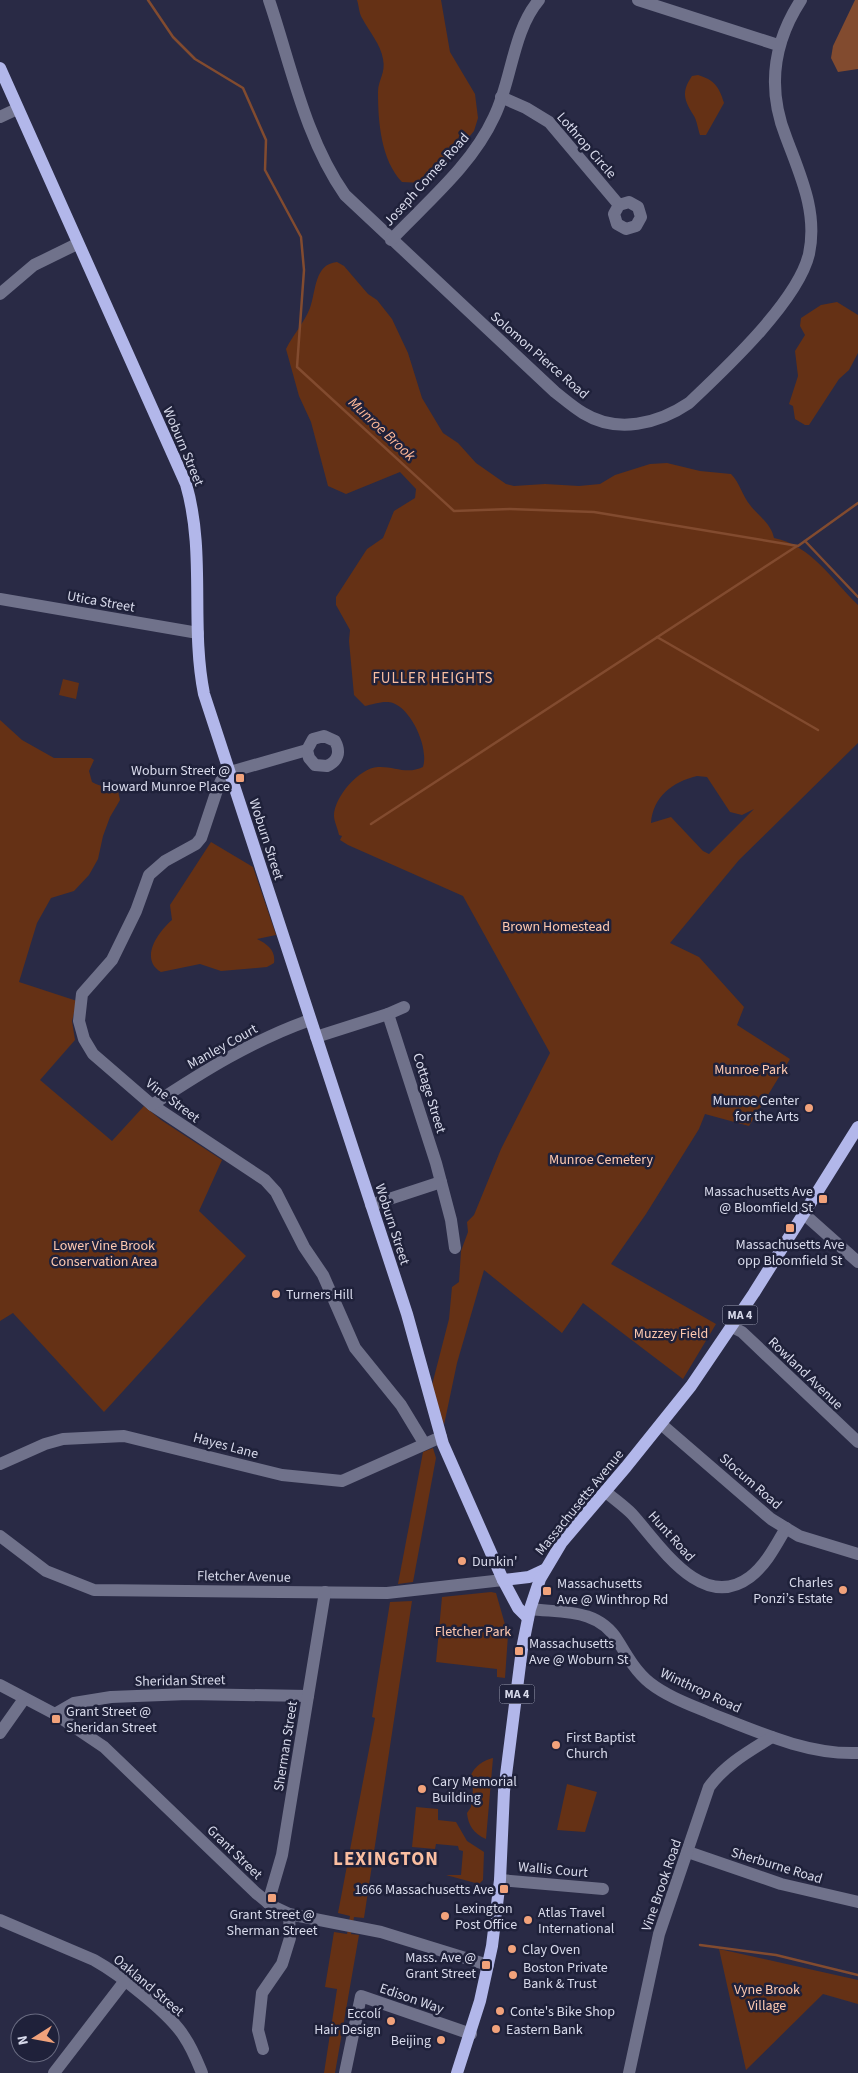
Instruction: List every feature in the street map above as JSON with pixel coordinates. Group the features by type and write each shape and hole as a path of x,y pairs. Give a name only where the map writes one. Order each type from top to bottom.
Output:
{"main road":[{"name":"Woburn Street","path":"0,68 77,244 186,484 193,508 197,541 198,633 200,670 204,694 412,1331 441,1437 503,1580 518,1608 529,1613"},
{"name":"Massachusetts Avenue","path":"457,2073 470,2034 488,1965 500,1880 504,1790 522,1650 529,1613 544,1570 573,1529 662,1424 732,1327 858,1127"},
{"path":"503,1580 529,1577 544,1570"}],"street":[{"name":"Solomon Pierce Road","path":"269,0 311,128 330,173 345,195 555,392 583,413 604,422 627,424 651,422 673,414 689,403 784,304 796,285 809,255 811,235 808,197 785,136 775,97 773,79 778,45 789,18 800,0"},
{"name":"Joseph Comee Road","path":"391,240 480,143 495,116 522,33 540,0"},
{"path":"638,0 778,45"},
{"name":"Lothrop Circle","path":"501,98 526,108 549,122 619,205"},
{"path":"0,117 17,109"},
{"path":"0,294 34,265 77,244"},
{"name":"Utica Street","path":"0,599 198,633"},
{"path":"230,772 307,750"},
{"name":"Vine Street","path":"230,772 221,781 217,790 201,838 196,844 169,858 149,875 136,911 112,960 82,994 79,1004 79,1021 84,1038 93,1054 152,1105 265,1180 276,1192 304,1247 325,1280 356,1348 406,1412 424,1443"},
{"path":"316,1037 404,1007"},
{"name":"Cottage Street","path":"388,1014 441,1182 451,1220 455,1248"},
{"name":"Manley Court","path":"152,1105 238,1052 310,1020"},
{"path":"371,1205 441,1182"},
{"path":"804,1214 858,1262"},
{"name":"Rowland Avenue","path":"732,1327 742,1332 858,1442"},
{"name":"Slocum Road","path":"662,1424 771,1519 800,1536 858,1554"},
{"name":"Hayes Lane","path":"0,1464 45,1444 63,1439 124,1436 282,1475 342,1481 441,1437"},
{"name":"Hunt Road","path":"606,1492 630,1512 677,1565 701,1584 730,1586 751,1577 763,1564 786,1528"},
{"name":"Fletcher Avenue","path":"0,1536 46,1571 94,1590 405,1592 503,1580"},
{"name":"Sherman Street","path":"268,1903 282,1855 325,1592"},
{"name":"Winthrop Road","path":"529,1613 589,1616 604,1622 637,1670 649,1682 665,1693 772,1737 838,1753 858,1752"},
{"name":"Grant Street","path":"0,1685 55,1714 104,1747 268,1903 288,1914 381,1932 488,1965"},
{"name":"Sheridan Street","path":"55,1714 74,1703 111,1697 185,1694 308,1696"},
{"path":"0,1733 24,1699"},
{"name":"Vine Brook Road","path":"629,2073 655,1949 709,1787 736,1758 772,1737"},
{"name":"Sherburne Road","path":"688,1852 781,1884 858,1902"},
{"name":"Wallis Court","path":"500,1880 603,1889"},
{"path":"263,2049 258,2030 262,1993 282,1964 290,1938 288,1914"},
{"name":"Oakland Street","path":"0,1920 94,1960 124,1982 173,2022 185,2037 202,2073"},
{"path":"54,2073 124,1982"},
{"name":"Edison Way","path":"345,2073 361,1996 470,2034"}],"green space":[{"path":"357,0 441,0 450,52 475,94 478,118 474,131 435,178 423,183 402,182 389,163 385,152 378,104 378,88 384,64 377,43 361,16"},
{"path":"698,75 715,84 724,103 706,135 700,135 696,120 685,96 686,87 692,76"},
{"path":"337,262 344,266 368,294 377,300 392,319 408,353 422,398 443,433 458,443 476,463 506,484 514,486 545,484 579,486 600,484 615,475 650,464 667,463 700,471 731,474 750,505 770,528 774,538 799,548 810,556 858,605 858,743 739,860 670,943 699,957 744,1007 737,1025 790,1059 749,1126 705,1114 699,1129 646,1214 611,1264 716,1324 683,1379 583,1303 562,1333 484,1270 457,1363 444,1425 432,1385 449,1319 452,1287 459,1282 461,1251 468,1232 467,1222 474,1215 501,1149 550,1053 463,896 340,840 342,836 339,835 334,816 335,808 338,800 349,785 363,772 378,767 411,770 423,767 424,750 412,721 400,707 386,702 365,706 354,695 349,641 350,630 336,605 336,597 367,549 383,538 394,511 415,498 416,489 400,472 346,494 328,486 311,422 299,396 286,349 310,308 320,273 329,264","holes":["697,776 707,777 730,812 742,815 754,809 709,854 703,851 671,817 651,823 656,806 665,792 688,779"]},
{"path":"837,302 858,315 858,353 849,370 839,379 809,425 805,425 795,419 793,406 789,404 798,376 795,351 805,335 800,326 801,318 821,305"},
{"path":"63,679 79,683 76,699 59,695"},
{"name":"Lower Vine Brook Conservation Area","path":"0,720 22,740 54,758 91,758 94,760 89,771 92,782 118,791 120,800 110,817 103,836 98,859 89,875 74,891 51,898 37,923 19,982 77,1001 72,1021 75,1040 40,1080 112,1141 144,1106 161,1120 222,1160 199,1211 246,1256 104,1412 13,1313 0,1321"},
{"path":"211,842 253,867 276,935 257,939 267,945 272,951 274,963 267,967 221,971 200,964 161,972 151,960 153,946 161,931 172,920 170,905"},
{"path":"433,1448 436,1458 413,1582 398,1584 423,1452"},
{"name":"Fletcher Park","path":"496,1593 508,1635 505,1678 497,1677 497,1669 436,1662 442,1597"},
{"path":"412,1601 364,1918 354,1917 351,1934 359,1935 335,2073 324,2073 337,1989 325,1987 334,1932 347,1934 350,1916 338,1913 375,1718 372,1717 390,1602"},
{"path":"493,1758 486,1839 472,1829 467,1813 471,1807 473,1789 470,1779 474,1769 483,1762"},
{"path":"567,1784 597,1792 585,1832 557,1830"},
{"path":"416,1807 438,1809 438,1820 456,1822 467,1841 484,1852 483,1880 479,1884 446,1875 461,1875 463,1851 459,1850 458,1846 436,1844 435,1849 412,1847"},
{"name":"Vyne Brook Village","path":"719,1949 858,1980 858,2004 823,1994 746,2070"}],"shaded area":[{"path":"855,0 858,0 858,69 838,72 831,58 833,46"}],"waterway":[{"name":"Munroe Brook","path":"148,0 173,37 195,59 243,88 266,140 265,170 301,237 304,270 297,367 454,511 510,509 594,512 798,546 858,503"},
{"path":"805,541 858,597"},
{"path":"371,824 797,546"},
{"path":"657,637 818,730"},
{"path":"700,1945 776,1955 858,1975"}],"place":[{"name":"Woburn Street @ Howard Munroe Place","path":"240,778"},
{"name":"Munroe Center for the Arts","path":"809,1108"},
{"name":"Massachusetts Ave @ Bloomfield St","path":"823,1199"},
{"name":"Massachusetts Ave opp Bloomfield St","path":"790,1228"},
{"name":"Turners Hill","path":"276,1294"},
{"name":"Dunkin'","path":"462,1561"},
{"name":"Charles Ponzi’s Estate","path":"843,1590"},
{"name":"Massachusetts Ave @ Winthrop Rd","path":"547,1591"},
{"name":"Massachusetts Ave @ Woburn St","path":"519,1651"},
{"name":"Grant Street @ Sheridan Street","path":"56,1719"},
{"name":"First Baptist Church","path":"556,1745"},
{"name":"Cary Memorial Building","path":"422,1789"},
{"name":"1666 Massachusetts Ave","path":"504,1889"},
{"name":"Grant Street @ Sherman Street","path":"272,1898"},
{"name":"Lexington Post Office","path":"445,1916"},
{"name":"Atlas Travel International","path":"528,1920"},
{"name":"Clay Oven","path":"512,1949"},
{"name":"Mass. Ave @ Grant Street","path":"486,1965"},
{"name":"Boston Private Bank & Trust","path":"513,1975"},
{"name":"Conte's Bike Shop","path":"500,2011"},
{"name":"Eccolí Hair Design","path":"391,2021"},
{"name":"Eastern Bank","path":"496,2029"},
{"name":"Beijing","path":"441,2040"}],"district":[{"name":"FULLER HEIGHTS","path":"433,678"},
{"name":"LEXINGTON","path":"386,1858"}],"park label":[{"name":"Brown Homestead","path":"556,926"},
{"name":"Munroe Park","path":"751,1069"},
{"name":"Munroe Cemetery","path":"601,1159"},
{"name":"Muzzey Field","path":"671,1333"}]}
